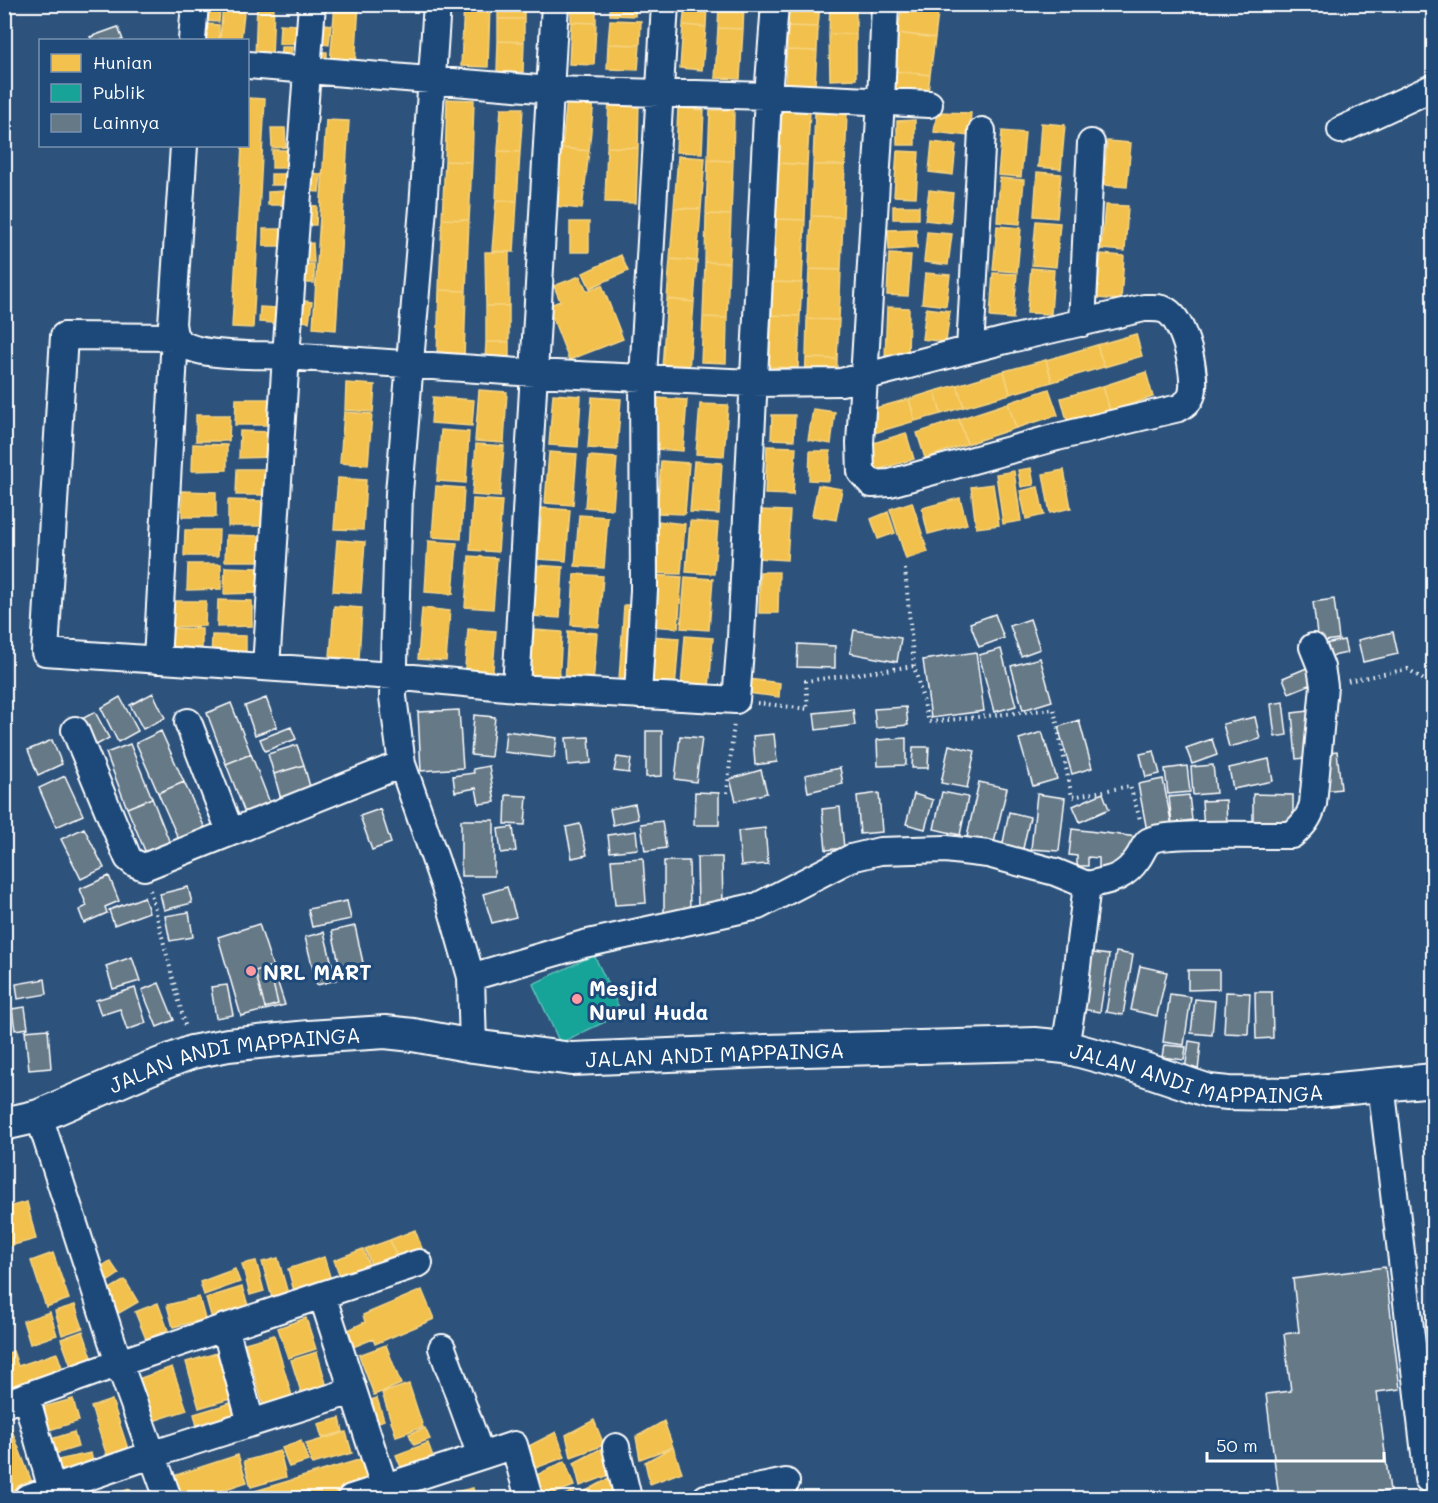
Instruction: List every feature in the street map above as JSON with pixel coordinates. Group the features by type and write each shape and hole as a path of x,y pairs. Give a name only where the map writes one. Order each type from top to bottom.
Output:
{"main road":[{"name":"JALAN ANDI MAPPAINGA","path":"4,1124 39,1116 192,1052 228,1045 385,1032 572,1059 1035,1044 1065,1047 1122,1062 1209,1091 1286,1094 1434,1080"}],"street":[{"path":"187,39 195,4"},
{"path":"266,667 312,4"},
{"path":"437,4 423,208 399,493 393,676 395,716 402,764 448,896 471,976 473,1046"},
{"path":"516,688 555,4"},
{"path":"638,695 644,590 643,377 665,4"},
{"path":"775,4 768,96 752,382 741,638 736,700 516,688 393,676 45,652 64,336 175,337 186,347 204,352 534,374 752,382 841,382 863,376 970,349 1144,308 1158,307 1168,311 1175,318 1184,336 1192,373 1193,388 1189,401 1179,408 1057,437 890,483 872,484 861,472 863,376 885,4"},
{"path":"249,65 306,71 432,78 551,90 768,96 929,105"},
{"path":"1341,130 1434,87"},
{"path":"970,349 982,131"},
{"path":"1082,323 1091,143"},
{"path":"157,660 175,337 172,324 184,147"},
{"path":"471,976 584,944 758,906 851,858 880,851 946,849 988,854 1055,872 1087,885 1119,878 1133,866 1148,842 1183,836 1292,835 1309,818 1313,804 1324,686 1321,667 1313,647"},
{"path":"188,722 230,831"},
{"path":"75,730 128,858 144,867 402,764"},
{"path":"1065,1047 1075,990 1087,885"},
{"path":"1381,1084 1428,1479"},
{"path":"39,1116 119,1363 154,1454 168,1498"},
{"path":"52,1490 15,1400 419,1263"},
{"path":"322,1295 386,1493"},
{"path":"225,1327 251,1423"},
{"path":"442,1348 481,1456"},
{"path":"27,1498 154,1454 352,1391"},
{"path":"351,1498 386,1493 514,1445 529,1498"},
{"path":"616,1447 628,1498"},
{"path":"706,1498 786,1482"}],"path":[{"path":"905,569 914,666 928,722 1054,709 1072,796 1130,786 1148,842"},
{"path":"727,793 736,700 808,709 806,681 914,666"},
{"path":"1324,686 1408,669 1434,687"},
{"path":"144,867 192,1052"}],"building: Hunian":[{"path":"223,4 245,4 241,39 220,39"},
{"path":"257,4 274,4 272,58 255,58"},
{"path":"335,4 359,4 355,66 330,64"},
{"path":"464,4 490,4 488,67 461,66"},
{"path":"571,4 596,4 596,23 571,22"},
{"path":"610,4 636,4 635,16 610,15"},
{"path":"685,4 707,4 706,27 683,25"},
{"path":"719,4 744,4 743,29 718,28"},
{"path":"789,4 820,4 818,27 788,26"},
{"path":"830,4 856,4 856,34 829,34"},
{"path":"902,4 939,4 935,38 898,33"},
{"path":"206,6 220,7 219,22 205,21"},
{"path":"498,6 524,6 524,19 498,19"},
{"path":"498,19 524,19 524,42 498,41"},
{"path":"610,20 641,21 640,45 608,44"},
{"path":"571,22 596,23 594,65 569,64"},
{"path":"318,23 331,25 329,45 315,43"},
{"path":"206,24 219,25 219,39 205,39"},
{"path":"280,24 297,25 296,44 279,44"},
{"path":"683,25 706,27 702,70 680,68"},
{"path":"788,26 818,27 817,51 787,50"},
{"path":"718,28 743,29 740,79 715,78"},
{"path":"898,33 935,38 930,75 894,71"},
{"path":"829,34 856,34 856,79 830,80"},
{"path":"498,41 524,42 523,72 497,72"},
{"path":"608,44 640,45 638,70 607,69"},
{"path":"281,47 292,47 291,64 280,64"},
{"path":"787,50 817,51 815,85 785,84"},
{"path":"316,52 327,52 327,64 316,64"},
{"path":"894,71 930,75 928,93 892,89"},
{"path":"567,97 594,100 589,151 562,148"},
{"path":"249,98 265,99 253,328 232,327 242,147 249,147"},
{"path":"609,98 639,100 638,148 607,147"},
{"path":"447,99 474,100 472,162 445,161"},
{"path":"501,108 523,108 520,152 498,151"},
{"path":"678,108 704,110 702,153 676,152"},
{"path":"710,110 734,110 733,161 708,160"},
{"path":"782,110 810,111 807,165 779,163"},
{"path":"815,112 847,113 845,165 813,165"},
{"path":"937,112 971,113 969,136 934,132"},
{"path":"326,120 349,121 336,330 313,328"},
{"path":"915,120 915,145 897,145 897,121"},
{"path":"1041,123 1065,125 1061,169 1038,167"},
{"path":"271,128 285,128 286,147 272,148"},
{"path":"1002,131 1025,133 1021,177 998,175"},
{"path":"1107,141 1131,143 1127,187 1104,185"},
{"path":"932,142 956,145 953,175 929,172"},
{"path":"607,147 638,148 636,203 605,202"},
{"path":"562,148 589,151 582,209 555,206"},
{"path":"272,150 287,150 287,168 272,168"},
{"path":"498,151 520,152 517,201 496,200"},
{"path":"897,151 919,152 916,197 894,196"},
{"path":"678,156 705,158 701,209 674,208"},
{"path":"708,160 733,161 731,215 706,214"},
{"path":"445,161 472,162 469,220 442,219"},
{"path":"779,163 807,165 805,220 776,219"},
{"path":"813,165 845,165 843,217 811,216"},
{"path":"1037,172 1061,174 1057,218 1034,216"},
{"path":"307,173 321,174 319,192 306,191"},
{"path":"271,174 287,174 287,185 271,185"},
{"path":"1000,178 1024,180 1020,224 997,222"},
{"path":"929,190 953,193 950,223 925,220"},
{"path":"286,191 286,205 268,205 268,192"},
{"path":"496,200 517,201 514,252 492,251"},
{"path":"301,205 317,206 316,225 301,225"},
{"path":"1105,205 1128,206 1125,251 1101,249"},
{"path":"893,206 919,206 919,219 893,219"},
{"path":"674,208 701,209 697,261 670,259"},
{"path":"706,214 731,215 729,263 705,262"},
{"path":"811,216 843,217 841,270 809,269"},
{"path":"442,219 469,220 466,291 439,290"},
{"path":"776,219 805,220 802,283 773,282"},
{"path":"1036,221 1060,223 1056,267 1032,265"},
{"path":"570,222 589,222 589,252 570,252"},
{"path":"997,226 1021,228 1017,272 993,270"},
{"path":"263,229 281,229 282,246 263,246"},
{"path":"916,229 917,248 889,250 888,230"},
{"path":"927,232 952,234 948,265 924,262"},
{"path":"313,243 314,262 302,262 301,244"},
{"path":"485,252 509,252 509,306 486,306"},
{"path":"889,254 911,255 908,296 887,295"},
{"path":"1101,254 1124,256 1121,300 1097,298"},
{"path":"621,255 628,271 590,288 583,273"},
{"path":"670,259 697,261 694,302 667,299"},
{"path":"705,262 729,263 727,318 703,317"},
{"path":"301,264 314,264 314,283 301,283"},
{"path":"1031,268 1054,270 1051,314 1027,313"},
{"path":"809,269 841,270 839,320 807,319"},
{"path":"925,273 950,275 946,306 922,303"},
{"path":"993,273 1017,274 1013,319 990,317"},
{"path":"580,276 587,291 602,285 623,339 569,360 548,306 560,301 554,286"},
{"path":"773,282 802,283 800,316 772,315"},
{"path":"439,290 466,291 464,360 437,359"},
{"path":"667,299 694,302 689,370 662,368"},
{"path":"297,300 312,302 309,322 294,320"},
{"path":"486,306 509,306 509,342 486,342"},
{"path":"260,307 276,308 274,323 259,322"},
{"path":"887,307 909,308 908,358 885,358"},
{"path":"926,308 950,311 946,342 922,339"},
{"path":"772,315 800,316 798,368 769,367"},
{"path":"703,317 727,318 726,363 701,362"},
{"path":"807,319 839,320 837,359 806,358"},
{"path":"1136,334 1142,356 1104,367 1097,345"},
{"path":"486,342 509,342 509,360 485,360"},
{"path":"1097,345 1104,367 1052,382 1046,360"},
{"path":"806,358 837,359 837,381 805,380"},
{"path":"1046,360 1052,382 1010,394 1004,371"},
{"path":"1004,371 1010,394 964,407 957,385"},
{"path":"1146,372 1153,397 1110,411 1103,386"},
{"path":"346,383 375,385 373,412 345,410"},
{"path":"957,385 964,407 941,414 935,391"},
{"path":"1103,386 1110,411 1068,424 1061,398"},
{"path":"1049,389 1058,415 1016,428 1008,403"},
{"path":"479,390 507,392 504,443 475,441"},
{"path":"935,391 941,414 915,421 909,399"},
{"path":"553,394 581,396 578,447 549,445"},
{"path":"433,397 474,400 472,426 431,423"},
{"path":"592,397 621,399 617,450 588,448"},
{"path":"658,398 687,400 683,451 655,449"},
{"path":"236,399 269,399 269,425 235,425"},
{"path":"909,399 915,421 874,433 868,410"},
{"path":"1008,403 1016,428 967,444 959,419"},
{"path":"700,404 728,405 724,456 696,454"},
{"path":"813,409 835,412 831,444 808,440"},
{"path":"344,412 372,414 368,465 340,463"},
{"path":"196,415 230,415 229,441 196,441"},
{"path":"772,415 795,415 794,440 771,439"},
{"path":"959,419 967,444 925,458 917,433"},
{"path":"441,430 469,432 466,483 437,481"},
{"path":"240,431 273,432 273,457 239,458"},
{"path":"906,433 914,459 874,471 867,445"},
{"path":"193,444 227,445 227,470 192,471"},
{"path":"476,444 504,446 500,497 472,495"},
{"path":"767,446 796,447 793,495 765,494"},
{"path":"810,451 830,451 829,481 809,480"},
{"path":"549,452 577,454 573,505 545,503"},
{"path":"589,456 617,458 613,509 585,507"},
{"path":"661,461 689,463 685,514 657,513"},
{"path":"694,461 722,463 719,514 690,512"},
{"path":"1031,468 1034,485 1021,487 1018,470"},
{"path":"237,469 270,469 270,495 236,495"},
{"path":"1064,470 1071,508 1050,513 1043,474"},
{"path":"1014,471 1021,521 1003,524 996,474"},
{"path":"338,478 366,480 363,530 334,529"},
{"path":"993,484 999,525 976,528 971,487"},
{"path":"818,485 842,489 836,520 812,516"},
{"path":"436,486 464,488 461,539 432,537"},
{"path":"1038,487 1044,515 1026,519 1020,491"},
{"path":"182,491 216,492 216,517 182,517"},
{"path":"960,498 967,524 928,534 922,508"},
{"path":"473,499 502,501 498,552 470,550"},
{"path":"228,500 262,501 262,526 228,526"},
{"path":"912,502 928,552 906,559 890,509"},
{"path":"542,508 570,510 566,561 538,559"},
{"path":"760,510 790,511 787,560 757,558"},
{"path":"888,512 895,533 878,539 871,519"},
{"path":"579,515 608,517 604,568 575,566"},
{"path":"657,521 685,524 681,574 653,573"},
{"path":"690,521 718,523 714,574 686,572"},
{"path":"185,530 219,530 218,556 184,556"},
{"path":"226,535 259,536 259,561 225,561"},
{"path":"337,540 365,542 361,593 333,591"},
{"path":"428,541 457,543 453,594 425,592"},
{"path":"469,556 497,558 493,609 465,607"},
{"path":"188,564 221,564 221,589 187,590"},
{"path":"535,565 563,567 560,618 531,616"},
{"path":"225,567 259,568 259,593 224,594"},
{"path":"760,572 779,572 778,613 759,613"},
{"path":"574,574 603,576 599,627 571,625"},
{"path":"653,575 682,577 678,628 649,626"},
{"path":"685,577 713,579 709,630 681,628"},
{"path":"218,600 252,601 252,626 217,627"},
{"path":"172,601 206,601 205,626 171,627"},
{"path":"624,605 639,605 633,681 619,680"},
{"path":"334,606 362,608 359,659 330,657"},
{"path":"422,608 450,611 446,661 418,659"},
{"path":"169,628 202,629 202,654 168,655"},
{"path":"468,629 496,631 492,682 464,680"},
{"path":"534,630 562,632 559,683 530,681"},
{"path":"568,631 597,633 593,684 565,682"},
{"path":"212,635 246,636 246,661 211,661"},
{"path":"650,636 679,638 675,689 647,687"},
{"path":"685,636 713,638 709,689 681,687"},
{"path":"748,679 780,683 779,697 747,693"},
{"path":"27,1202 36,1239 6,1247 4,1208"},
{"path":"415,1230 423,1251 398,1260 390,1240"},
{"path":"390,1240 398,1260 373,1270 365,1249"},
{"path":"363,1249 371,1270 342,1282 334,1260"},
{"path":"53,1253 69,1299 46,1307 31,1261"},
{"path":"324,1257 331,1280 294,1291 288,1269"},
{"path":"278,1258 290,1301 274,1305 262,1262"},
{"path":"110,1261 119,1274 104,1284 95,1271"},
{"path":"256,1261 264,1291 250,1295 242,1264"},
{"path":"235,1269 240,1282 204,1295 200,1282"},
{"path":"125,1280 138,1302 119,1313 106,1291"},
{"path":"242,1287 251,1314 214,1326 206,1298"},
{"path":"422,1290 434,1319 375,1344 373,1339 353,1347 346,1331 365,1322 363,1315"},
{"path":"199,1297 205,1319 173,1327 167,1305"},
{"path":"158,1303 168,1330 146,1339 135,1312"},
{"path":"75,1305 83,1328 62,1335 55,1311"},
{"path":"50,1312 57,1335 30,1344 23,1321"},
{"path":"306,1318 316,1349 288,1358 278,1328"},
{"path":"83,1331 96,1369 75,1377 61,1339"},
{"path":"274,1335 292,1396 263,1405 245,1343"},
{"path":"386,1345 401,1384 374,1395 359,1355"},
{"path":"13,1351 18,1366 57,1353 65,1376 4,1398 4,1355"},
{"path":"317,1352 327,1387 302,1395 291,1360"},
{"path":"217,1353 230,1399 199,1408 186,1362"},
{"path":"172,1367 187,1410 153,1421 138,1379"},
{"path":"409,1384 423,1427 396,1436 382,1393"},
{"path":"377,1398 384,1420 376,1423 368,1401"},
{"path":"73,1399 79,1421 49,1430 43,1407"},
{"path":"112,1400 130,1455 109,1462 91,1407"},
{"path":"234,1402 240,1422 199,1434 194,1414"},
{"path":"340,1418 343,1432 322,1438 318,1424"},
{"path":"594,1420 604,1445 571,1457 566,1435"},
{"path":"664,1421 673,1447 640,1459 636,1437"},
{"path":"11,1428 35,1490 13,1498 10,1498 4,1485 4,1430"},
{"path":"425,1428 430,1439 414,1445 409,1434"},
{"path":"74,1432 78,1447 55,1454 51,1439"},
{"path":"346,1432 352,1453 312,1464 306,1444"},
{"path":"556,1432 565,1457 533,1469 529,1446"},
{"path":"301,1441 308,1461 289,1467 282,1448"},
{"path":"428,1443 436,1465 405,1477 396,1455"},
{"path":"673,1447 682,1472 650,1484 645,1462"},
{"path":"602,1448 612,1474 580,1486 574,1463"},
{"path":"280,1451 286,1477 251,1487 244,1461"},
{"path":"91,1453 94,1467 56,1476 53,1461"},
{"path":"238,1455 247,1482 199,1498 174,1498 167,1478"},
{"path":"362,1459 370,1487 333,1498 258,1498 255,1491"},
{"path":"565,1461 574,1486 542,1498 537,1475"},
{"path":"612,1477 620,1498 585,1498 584,1492"},
{"path":"473,1488 475,1498 453,1498 451,1493"},
{"path":"130,1489 133,1498 103,1498"},
{"path":"573,1491 576,1498 559,1498"}],"building: Publik":[{"name":"Mesjid Nurul Huda","path":"594,955 622,1014 560,1043 533,984"}],"building: Lainnya":[{"path":"118,27 123,39 91,39 90,37"},
{"path":"1334,599 1339,639 1318,642 1313,602"},
{"path":"995,614 1004,638 979,647 970,623"},
{"path":"1030,619 1040,649 1021,656 1010,626"},
{"path":"854,630 901,638 897,662 850,653"},
{"path":"1393,632 1398,654 1363,662 1358,640"},
{"path":"1344,640 1347,653 1323,658 1320,645"},
{"path":"798,644 835,646 835,668 797,667"},
{"path":"1001,649 1016,706 994,712 979,655"},
{"path":"976,652 984,711 931,718 923,660"},
{"path":"1040,658 1052,701 1023,710 1011,666"},
{"path":"1309,667 1316,682 1289,693 1283,678"},
{"path":"153,693 165,718 143,729 130,705"},
{"path":"120,697 138,731 118,742 101,708"},
{"path":"266,698 277,727 255,735 245,706"},
{"path":"1283,702 1287,735 1275,737 1271,704"},
{"path":"231,703 251,754 226,764 207,713"},
{"path":"906,707 908,725 876,728 874,709"},
{"path":"853,709 855,725 816,730 814,713"},
{"path":"459,710 463,768 421,771 418,712"},
{"path":"1309,711 1313,757 1296,759 1292,713"},
{"path":"95,712 109,738 93,747 78,721"},
{"path":"474,715 495,717 491,757 471,755"},
{"path":"1255,717 1260,739 1229,747 1223,724"},
{"path":"1079,720 1092,768 1072,774 1058,727"},
{"path":"291,727 296,739 265,751 260,739"},
{"path":"161,731 184,782 158,793 136,743"},
{"path":"506,731 557,738 554,758 504,752"},
{"path":"646,731 662,731 662,776 646,777"},
{"path":"1042,732 1057,779 1033,786 1019,739"},
{"path":"774,734 777,762 755,765 753,736"},
{"path":"680,736 702,738 696,782 675,779"},
{"path":"589,737 591,763 568,765 566,738"},
{"path":"906,738 906,765 878,766 877,740"},
{"path":"1212,739 1217,755 1192,764 1186,748"},
{"path":"52,740 62,764 38,775 28,750"},
{"path":"130,744 152,798 127,808 106,753"},
{"path":"297,745 304,765 274,774 268,754"},
{"path":"949,745 975,751 967,788 941,783"},
{"path":"913,747 929,747 928,768 912,768"},
{"path":"1154,751 1160,774 1146,777 1140,754"},
{"path":"1337,751 1341,789 1324,791 1321,753"},
{"path":"251,754 270,803 245,813 226,764"},
{"path":"617,757 631,759 629,773 614,771"},
{"path":"1269,759 1273,781 1233,789 1229,768"},
{"path":"304,765 312,794 282,803 274,774"},
{"path":"1213,765 1216,793 1193,795 1191,767"},
{"path":"489,766 495,802 479,804 476,788 455,792 453,776 474,773 473,769"},
{"path":"1187,766 1190,792 1168,794 1165,769"},
{"path":"840,768 843,784 808,792 805,775"},
{"path":"761,770 767,793 736,801 730,779"},
{"path":"65,776 83,815 56,827 39,788"},
{"path":"1163,779 1172,826 1147,831 1138,784"},
{"path":"184,782 209,837 183,849 158,793"},
{"path":"979,782 1007,788 994,843 967,837"},
{"path":"695,792 719,793 719,825 694,825"},
{"path":"942,792 968,797 960,835 934,829"},
{"path":"879,793 882,832 860,834 857,796"},
{"path":"1103,793 1109,809 1080,822 1073,806"},
{"path":"914,794 933,800 925,829 906,824"},
{"path":"1037,794 1065,798 1059,851 1031,849"},
{"path":"1253,794 1293,795 1293,825 1253,824"},
{"path":"506,795 527,796 525,825 505,824"},
{"path":"1189,795 1192,820 1172,823 1169,797"},
{"path":"152,798 172,848 148,858 127,808"},
{"path":"1226,800 1227,827 1204,829 1202,801"},
{"path":"635,804 638,819 613,825 610,809"},
{"path":"840,807 844,848 826,850 822,809"},
{"path":"380,809 391,843 372,850 360,816"},
{"path":"1009,812 1030,817 1022,853 1002,848"},
{"path":"461,820 494,820 494,876 461,876"},
{"path":"662,821 666,848 645,851 641,824"},
{"path":"580,824 587,855 572,858 566,827"},
{"path":"513,827 516,851 501,853 498,829"},
{"path":"84,828 104,868 81,879 61,839"},
{"path":"765,828 768,864 741,866 738,831"},
{"path":"1072,829 1137,837 1134,863 1099,872 1099,858 1088,857 1088,866 1077,866 1077,856 1069,855"},
{"path":"636,831 638,849 610,852 608,835"},
{"path":"697,857 722,857 723,907 698,908"},
{"path":"643,858 646,903 615,905 611,860"},
{"path":"664,861 689,861 690,912 664,913"},
{"path":"109,876 119,901 105,907 107,913 84,923 79,910 87,906 80,889"},
{"path":"188,887 192,903 164,910 160,894"},
{"path":"507,887 516,917 492,923 483,894"},
{"path":"144,897 149,912 114,925 109,910"},
{"path":"347,901 351,919 312,927 308,909"},
{"path":"189,912 193,937 170,941 165,916"},
{"name":"NRL MART","path":"259,924 285,1005 241,1016 218,937"},
{"path":"355,926 365,972 342,977 332,931"},
{"path":"324,932 336,980 317,985 305,937"},
{"path":"1085,952 1109,955 1100,1012 1075,1008"},
{"path":"1116,952 1133,955 1123,1015 1106,1012"},
{"path":"132,957 140,981 113,989 106,966"},
{"path":"1140,966 1167,972 1157,1016 1131,1010"},
{"path":"269,967 278,1004 265,1008 255,971"},
{"path":"1188,970 1219,970 1219,989 1188,990"},
{"path":"45,979 47,994 18,999 16,984"},
{"path":"4,983 10,1008 4,1008"},
{"path":"159,983 174,1020 157,1027 142,990"},
{"path":"227,985 233,1015 216,1018 211,987"},
{"path":"135,988 146,1023 127,1030 120,1009 101,1015 96,1000"},
{"path":"1226,992 1250,993 1248,1034 1224,1033"},
{"path":"1255,992 1272,992 1273,1038 1256,1039"},
{"path":"1170,994 1191,997 1184,1045 1163,1042"},
{"path":"1195,999 1215,1001 1212,1035 1191,1033"},
{"path":"25,1007 28,1028 15,1030 12,1009"},
{"path":"4,1013 8,1013 9,1048 4,1048"},
{"path":"48,1029 51,1068 29,1070 25,1031"},
{"path":"1189,1041 1201,1043 1198,1071 1185,1070"},
{"path":"1164,1045 1186,1047 1184,1060 1162,1057"},
{"path":"1385,1267 1400,1389 1377,1392 1390,1491 1334,1498 1279,1498 1266,1394 1291,1391 1284,1334 1299,1332 1293,1279"}],"place":[{"name":"NRL MART","path":"251,971"},
{"name":"Mesjid Nurul Huda","path":"577,999"}]}
